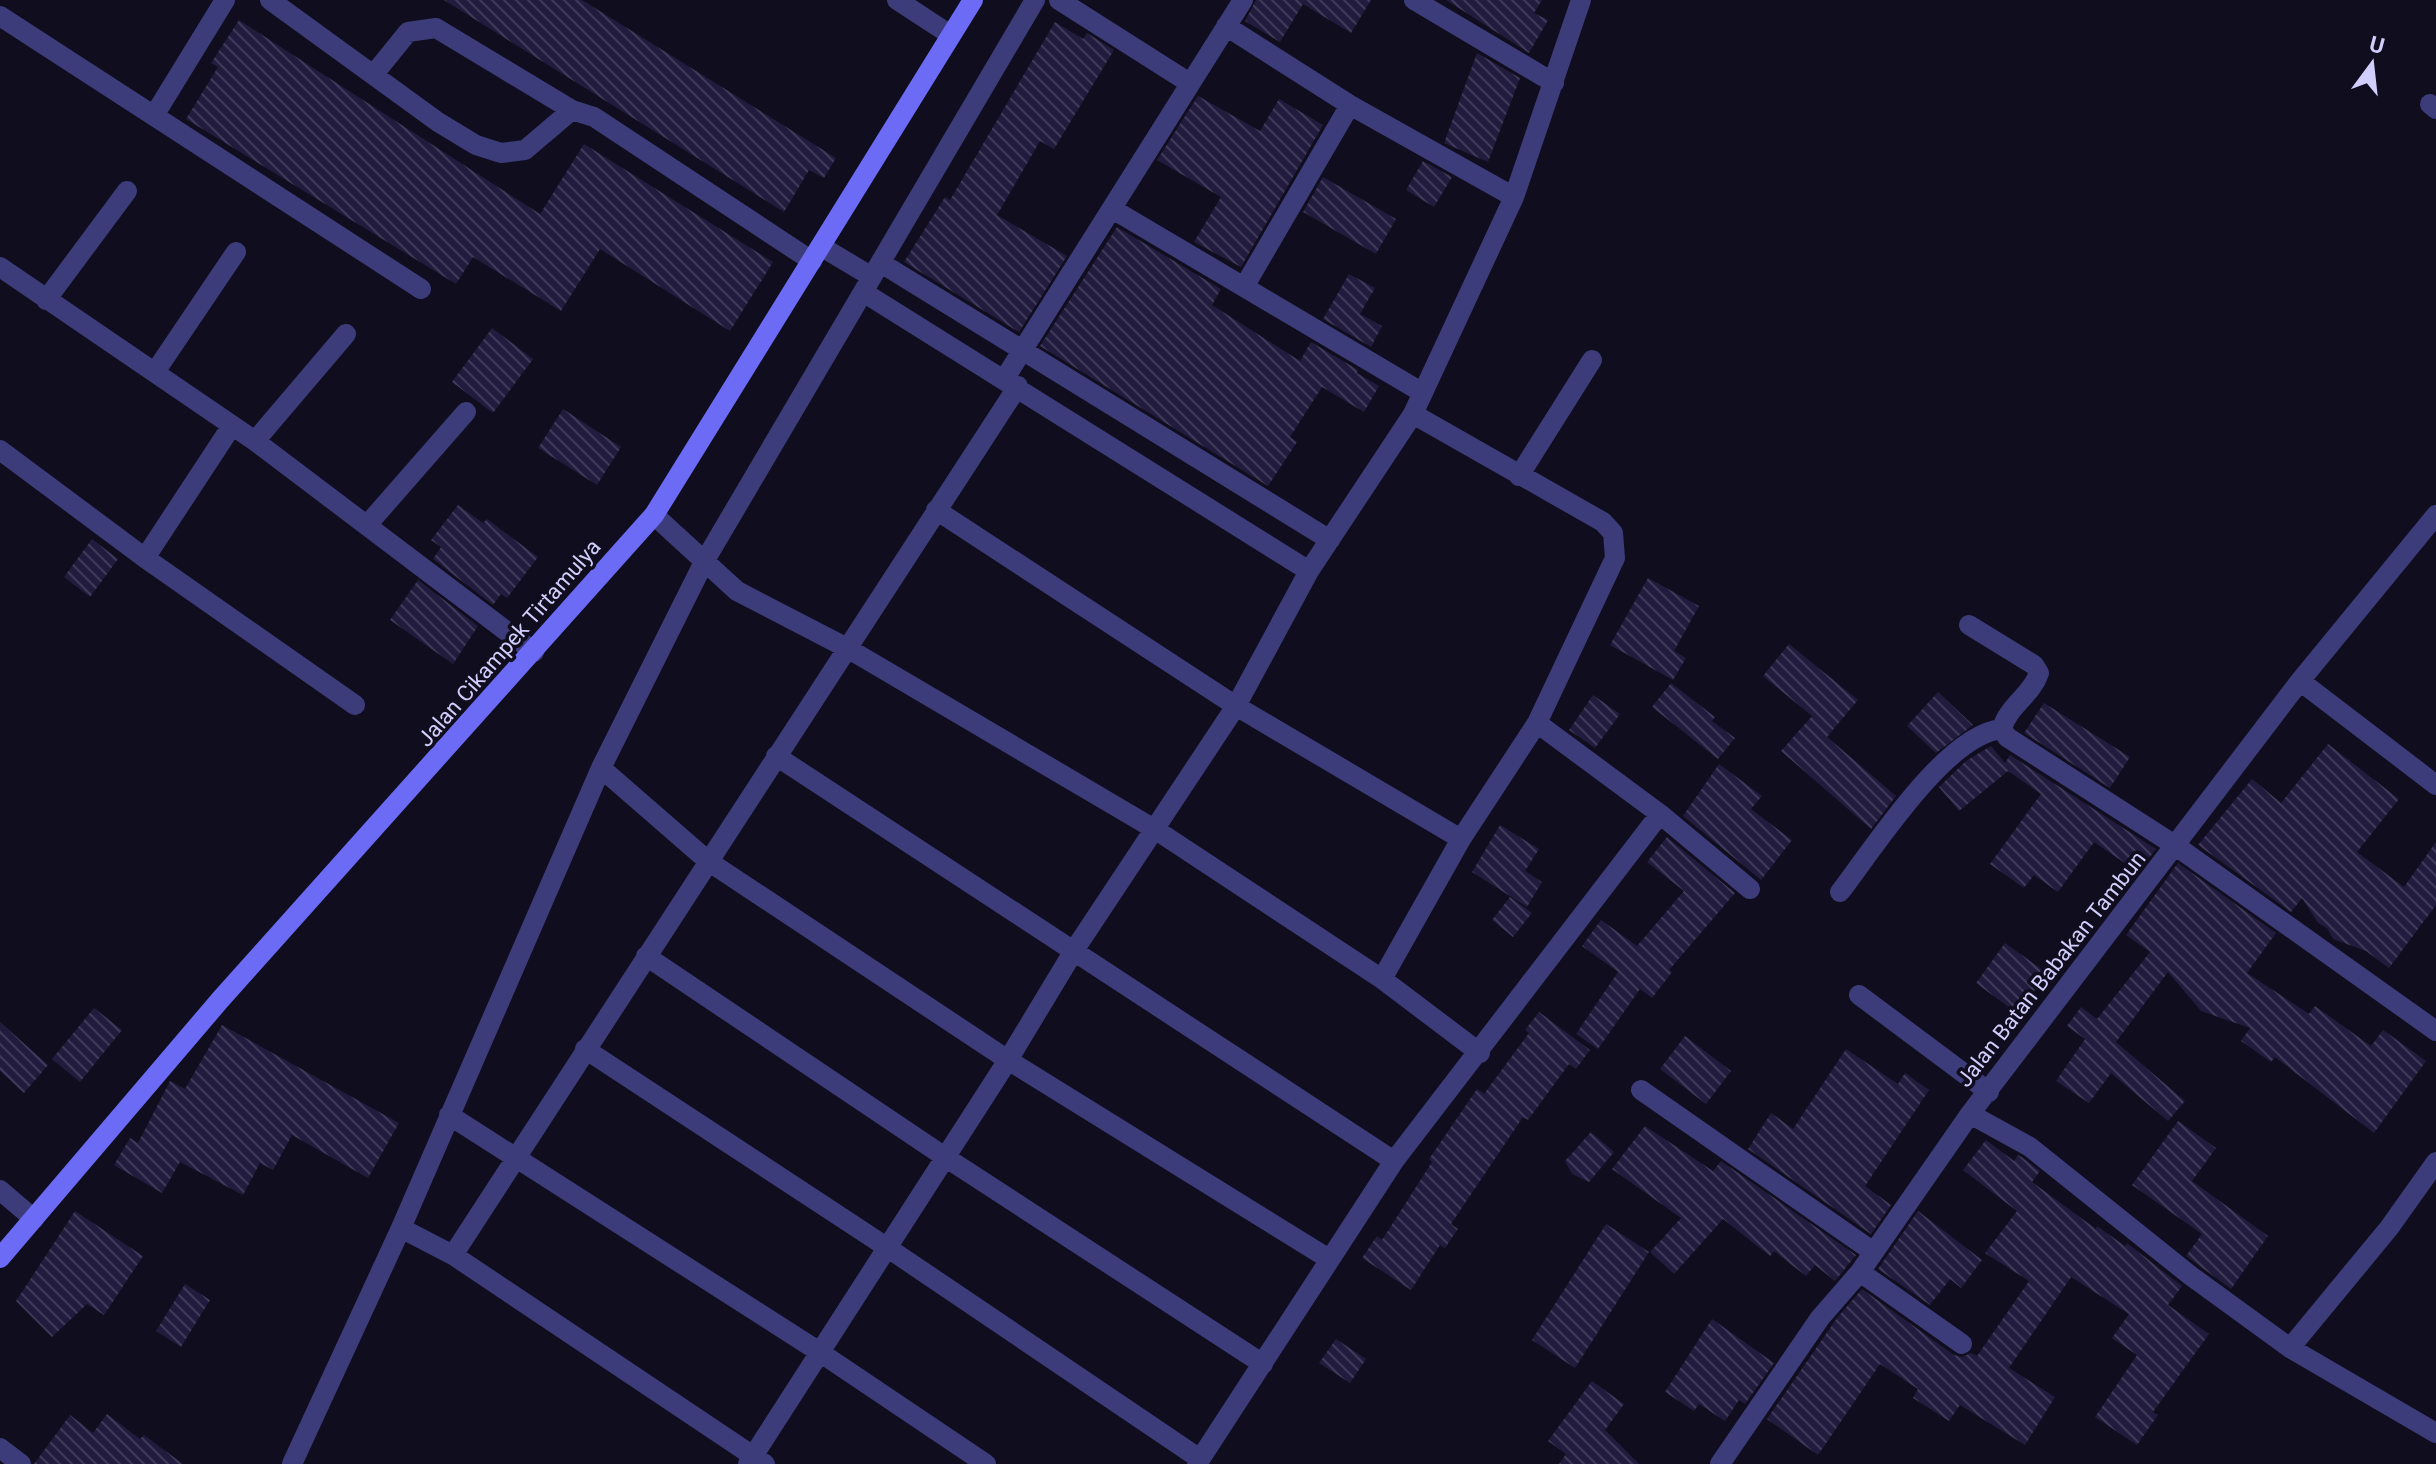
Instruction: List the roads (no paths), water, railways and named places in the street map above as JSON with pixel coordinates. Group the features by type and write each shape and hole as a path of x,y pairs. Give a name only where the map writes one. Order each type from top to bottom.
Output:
{"street":[{"path":"155,114 225,0"},
{"path":"270,0 438,122 476,145 501,153 525,150 572,110"},
{"path":"897,0 949,34"},
{"name":"Jalan Cikampek Tirtamulya","path":"0,1258 220,1000 654,515 817,254 949,34 973,0"},
{"path":"292,1464 401,1228 601,768 704,562 1035,0"},
{"path":"1059,0 1188,82"},
{"path":"453,1255 936,510 1012,382 1023,352 1114,210 1188,82 1243,0"},
{"path":"1414,0 1554,83"},
{"path":"401,1228 453,1255 755,1461 818,1351 888,1248 1075,949 1236,706 1309,571 1413,414 1514,197 1581,0"},
{"path":"0,16 421,289"},
{"path":"1226,26 1350,105 1514,197"},
{"path":"374,74 408,32 436,28 572,110 594,117 817,254 872,277 1023,352 1330,540"},
{"path":"1244,287 1350,105"},
{"path":"46,300 127,191"},
{"path":"1114,210 1423,393"},
{"path":"155,372 236,252"},
{"path":"0,267 255,441 534,652"},
{"path":"872,277 1012,382 1309,571"},
{"path":"255,441 346,334"},
{"path":"1519,476 1592,360"},
{"path":"368,524 466,412"},
{"path":"1382,979 1461,839 1537,723 1615,558 1616,545 1603,522 1413,414"},
{"path":"145,558 231,427"},
{"path":"0,450 145,558 355,705"},
{"path":"936,510 1236,706 1461,839"},
{"path":"654,515 728,584 754,602 847,648 1156,830 1382,979 1480,1053"},
{"name":"Jalan Batan Babakan Tambun","path":"1720,1464 1820,1318 1860,1272 1970,1114 2300,681 2436,515"},
{"path":"1969,625 2034,665 2039,673 2036,683 2004,720 2002,729 2007,737 2176,846 2436,1031"},
{"path":"2300,681 2436,785"},
{"path":"1537,723 1660,814 1750,889"},
{"path":"1840,892 1927,779 1972,738 1986,730 2002,729"},
{"path":"776,756 1075,949 1394,1161"},
{"path":"601,768 708,861 1008,1060 1329,1259"},
{"path":"585,1049 888,1248 1198,1462 1394,1161 1480,1053 1660,814"},
{"path":"646,956 945,1157 1263,1364"},
{"path":"1859,995 1989,1092"},
{"path":"1641,1090 1744,1158 1872,1251"},
{"path":"1970,1114 2030,1147 2191,1276 2290,1348 2436,1433"},
{"path":"449,1115 818,1351 986,1464"},
{"path":"2290,1348 2389,1228 2436,1162"},
{"path":"0,1190 34,1219"},
{"path":"1860,1272 1962,1344"},
{"path":"0,1448 21,1464"}]}
